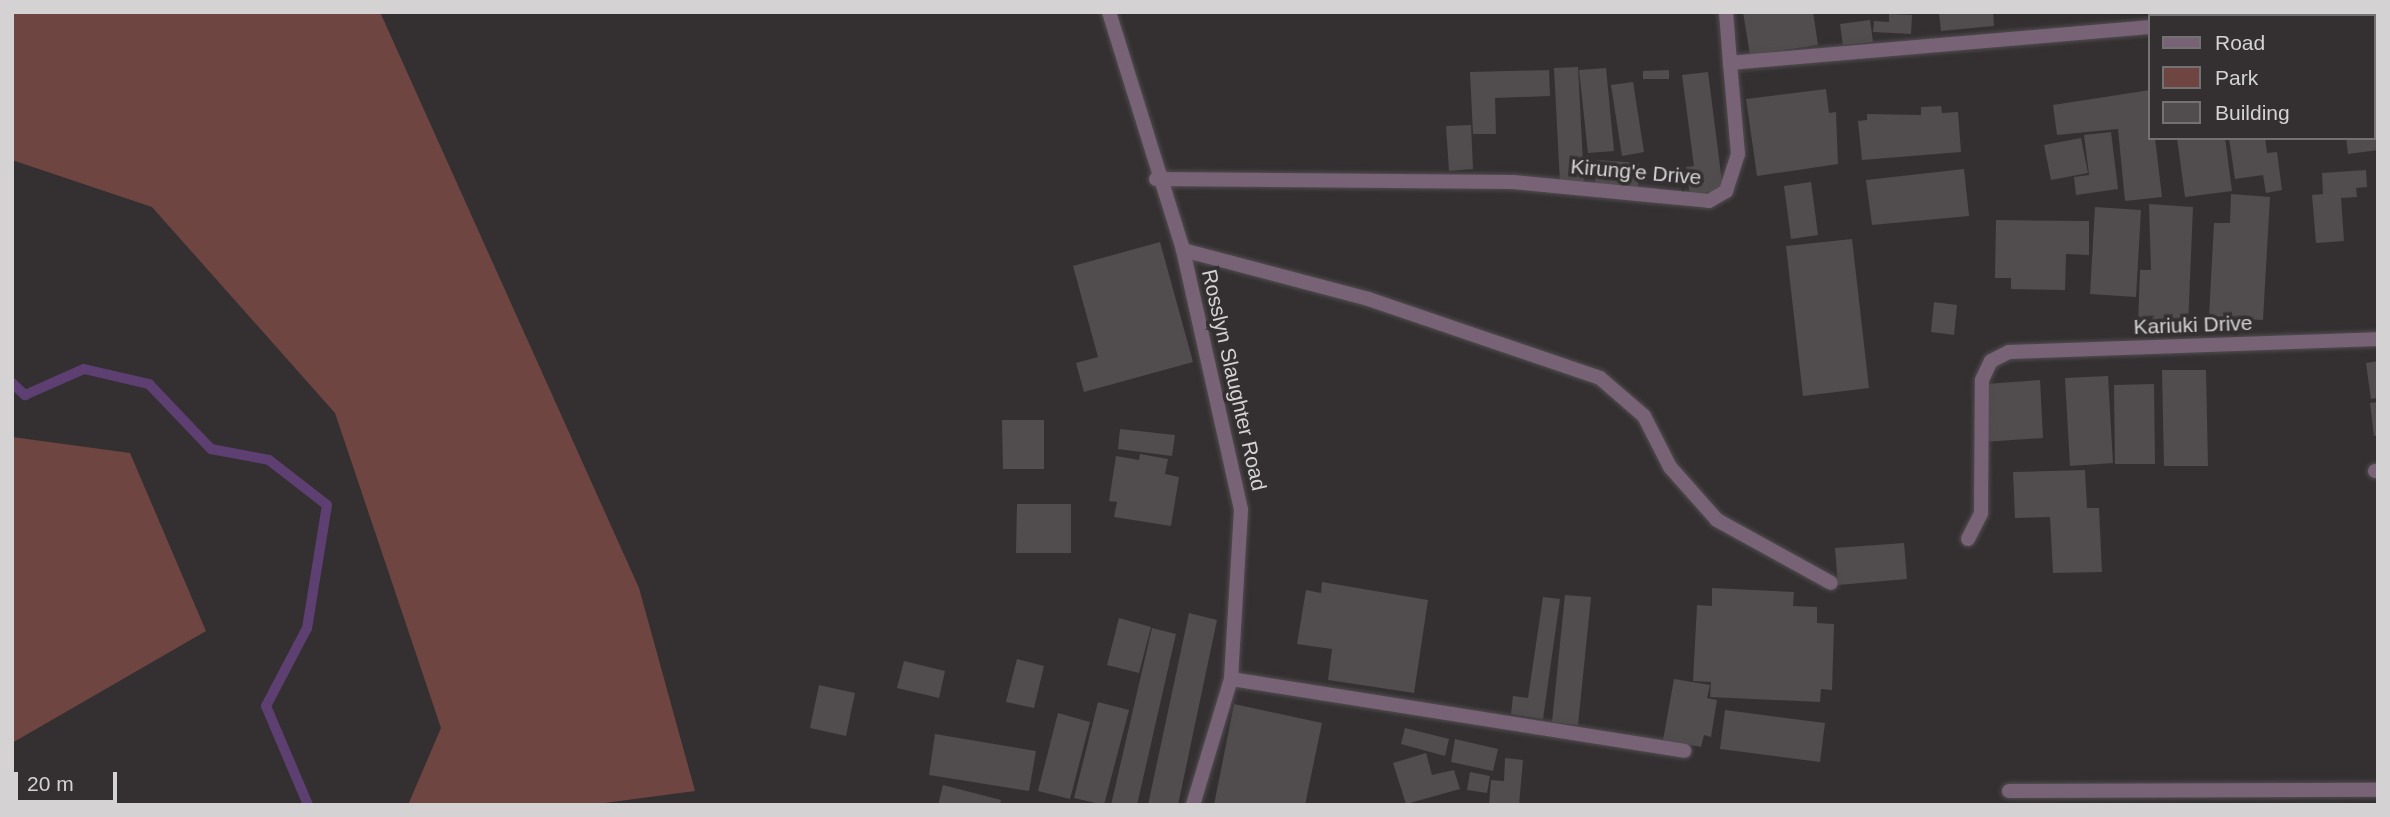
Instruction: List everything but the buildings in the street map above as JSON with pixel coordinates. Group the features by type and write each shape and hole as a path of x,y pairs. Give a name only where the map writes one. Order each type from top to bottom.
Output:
{"street":[{"name":"Rosslyn Slaughter Road","path":"1109,12 1156,179 1182,250 1241,510 1231,679 1193,805"},
{"name":"Kirung'e Drive","path":"1156,179 1513,182 1709,201 1726,191 1738,153 1726,12"},
{"path":"2302,14 2322,12"},
{"path":"1730,63 2148,27"},
{"path":"1182,250 1368,299 1600,379 1644,416 1670,467 1717,520 1831,583"},
{"name":"Kariuki Drive","path":"1968,539 1981,513 1982,380 1991,361 2009,352 2378,339"},
{"path":"1231,679 1684,751"},
{"path":"2009,791 2378,790"}],"green space":[{"path":"12,12 380,12 639,588 695,791 589,805 408,805 441,728 335,413 152,207 12,160"},
{"path":"12,437 130,453 206,631 12,743"}],"waterway":[{"path":"12,383 25,395 84,369 149,384 211,449 269,460 327,505 307,628 266,706 308,805"}]}
